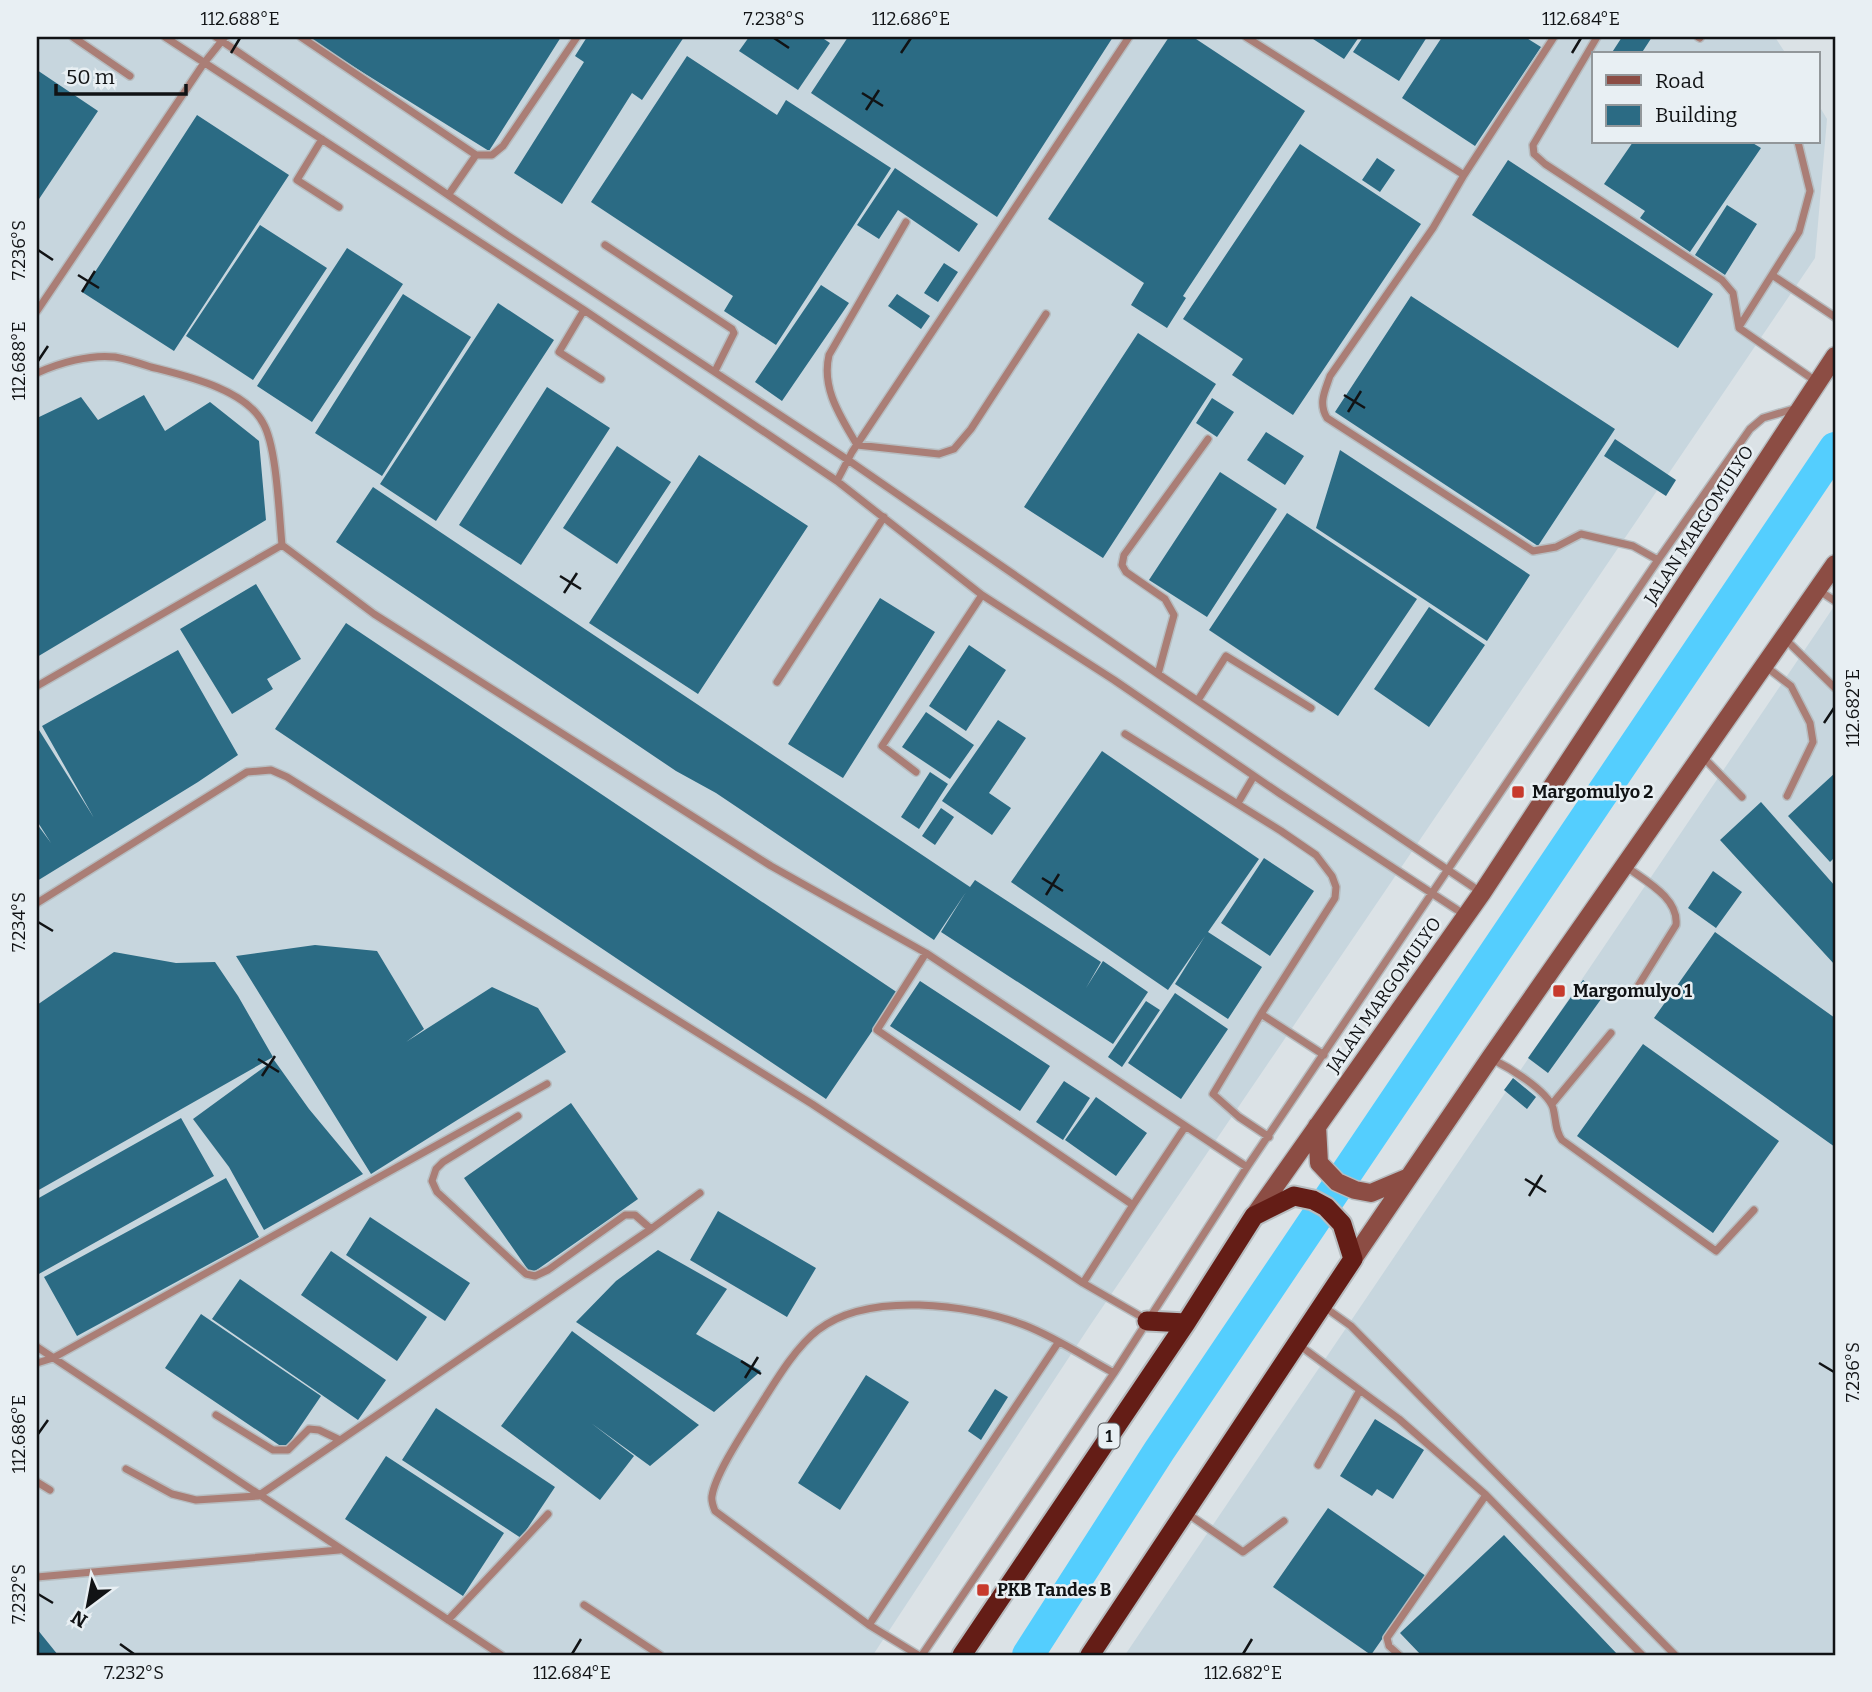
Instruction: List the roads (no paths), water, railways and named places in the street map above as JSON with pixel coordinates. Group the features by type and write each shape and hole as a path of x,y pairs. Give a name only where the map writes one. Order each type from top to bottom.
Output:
{"highway":[{"path":"1090,1655 1353,1259 1342,1224 1326,1207 1313,1200 1294,1196 1254,1216"},
{"name":"JALAN MARGOMULYO","path":"962,1655 1186,1323 1254,1216"},
{"path":"1147,1321 1186,1323"}],"main road":[{"name":"JALAN MARGOMULYO","path":"1254,1216 1482,893 1835,356"},
{"path":"1353,1259 1835,564"},
{"path":"1317,1126 1319,1163 1337,1182 1354,1190 1371,1193 1409,1177"}],"lane":[{"path":"73,37 130,76"},
{"path":"165,37 494,249 837,481 982,595 1114,680 1466,916"},
{"path":"302,37 476,155 492,155 503,146 577,37"},
{"path":"837,481 857,445 1129,37"},
{"path":"1247,37 1465,175"},
{"path":"1553,37 1433,228 1330,376 1322,398 1322,410 1327,418 1533,551 1556,547 1581,534 1633,546 1658,560"},
{"path":"1597,37 1533,145 1534,154 1545,164 1722,280 1733,293 1739,328 1818,382"},
{"path":"37,311 221,38 504,233 848,460 1482,893"},
{"path":"322,139 297,180 339,207"},
{"path":"1739,328 1798,232 1810,191 1798,144"},
{"path":"449,194 476,155"},
{"path":"857,445 835,406 826,368 829,355 906,222"},
{"path":"494,249 504,233"},
{"path":"605,244 732,329 734,333 715,371"},
{"path":"1772,275 1835,317"},
{"path":"584,310 559,352 601,379"},
{"path":"857,445 939,454 954,449 971,429 1046,314"},
{"path":"37,373 77,360 114,357 194,378 245,404 263,422 271,444 282,545 385,621 771,866 926,953 1247,1167"},
{"path":"1114,1373 1014,1322 970,1310 919,1304 853,1311 817,1330 788,1364 746,1427 716,1481 711,1498 715,1511 869,1625 920,1655 1114,1373 1247,1167 1448,869 1750,429 1763,418 1803,406"},
{"path":"1158,674 1174,615 1165,598 1126,572 1122,565 1124,555 1208,439"},
{"path":"777,682 884,517"},
{"path":"37,686 282,545"},
{"path":"1818,590 1835,601"},
{"path":"916,772 882,746 982,595"},
{"path":"1784,638 1835,688"},
{"path":"1198,700 1226,656 1311,708"},
{"path":"1765,666 1791,686 1810,723 1813,742 1787,796"},
{"path":"1125,734 1238,803 1316,855 1332,876 1336,887 1335,898 1213,1094 1239,1117 1269,1137"},
{"path":"1702,755 1742,797"},
{"path":"37,903 247,772 271,770 287,777 812,1104 1083,1283 1147,1321"},
{"path":"1238,803 1254,776"},
{"path":"1624,865 1672,902 1677,916 1676,925 1638,986"},
{"path":"926,953 877,1030 1133,1205"},
{"path":"1261,1014 1324,1055"},
{"path":"1552,1104 1611,1033"},
{"path":"1490,1058 1521,1074 1552,1104 1558,1136 1562,1140 1716,1251 1754,1210"},
{"path":"37,1363 53,1358 547,1084"},
{"path":"518,1116 443,1162 436,1169 432,1181 437,1192 526,1274 536,1276 548,1270 625,1215 635,1215 651,1229"},
{"path":"1083,1283 1185,1127"},
{"path":"125,1469 172,1494 196,1500 258,1496 700,1193"},
{"path":"1323,1305 1351,1326 1675,1655"},
{"path":"869,1625 1058,1343"},
{"path":"1297,1344 1399,1419 1486,1495 1642,1655"},
{"path":"37,1347 500,1655"},
{"path":"1318,1465 1360,1390"},
{"path":"216,1415 273,1450 288,1450 309,1429 319,1430 340,1440"},
{"path":"37,1482 50,1490"},
{"path":"1399,1655 1389,1646 1387,1638 1486,1495"},
{"path":"1186,1513 1243,1552 1283,1521"},
{"path":"448,1620 548,1514"},
{"path":"37,1577 340,1550"},
{"path":"584,1605 660,1655"},
{"path":"1628,1655 1635,1648"}],"waterway":[{"path":"1028,1655 1159,1451 1835,448"}],"place":[{"name":"Margomulyo 2","path":"1518,792"},
{"name":"Margomulyo 1","path":"1559,991"},
{"name":"PKB Tandes B","path":"983,1590"}]}
